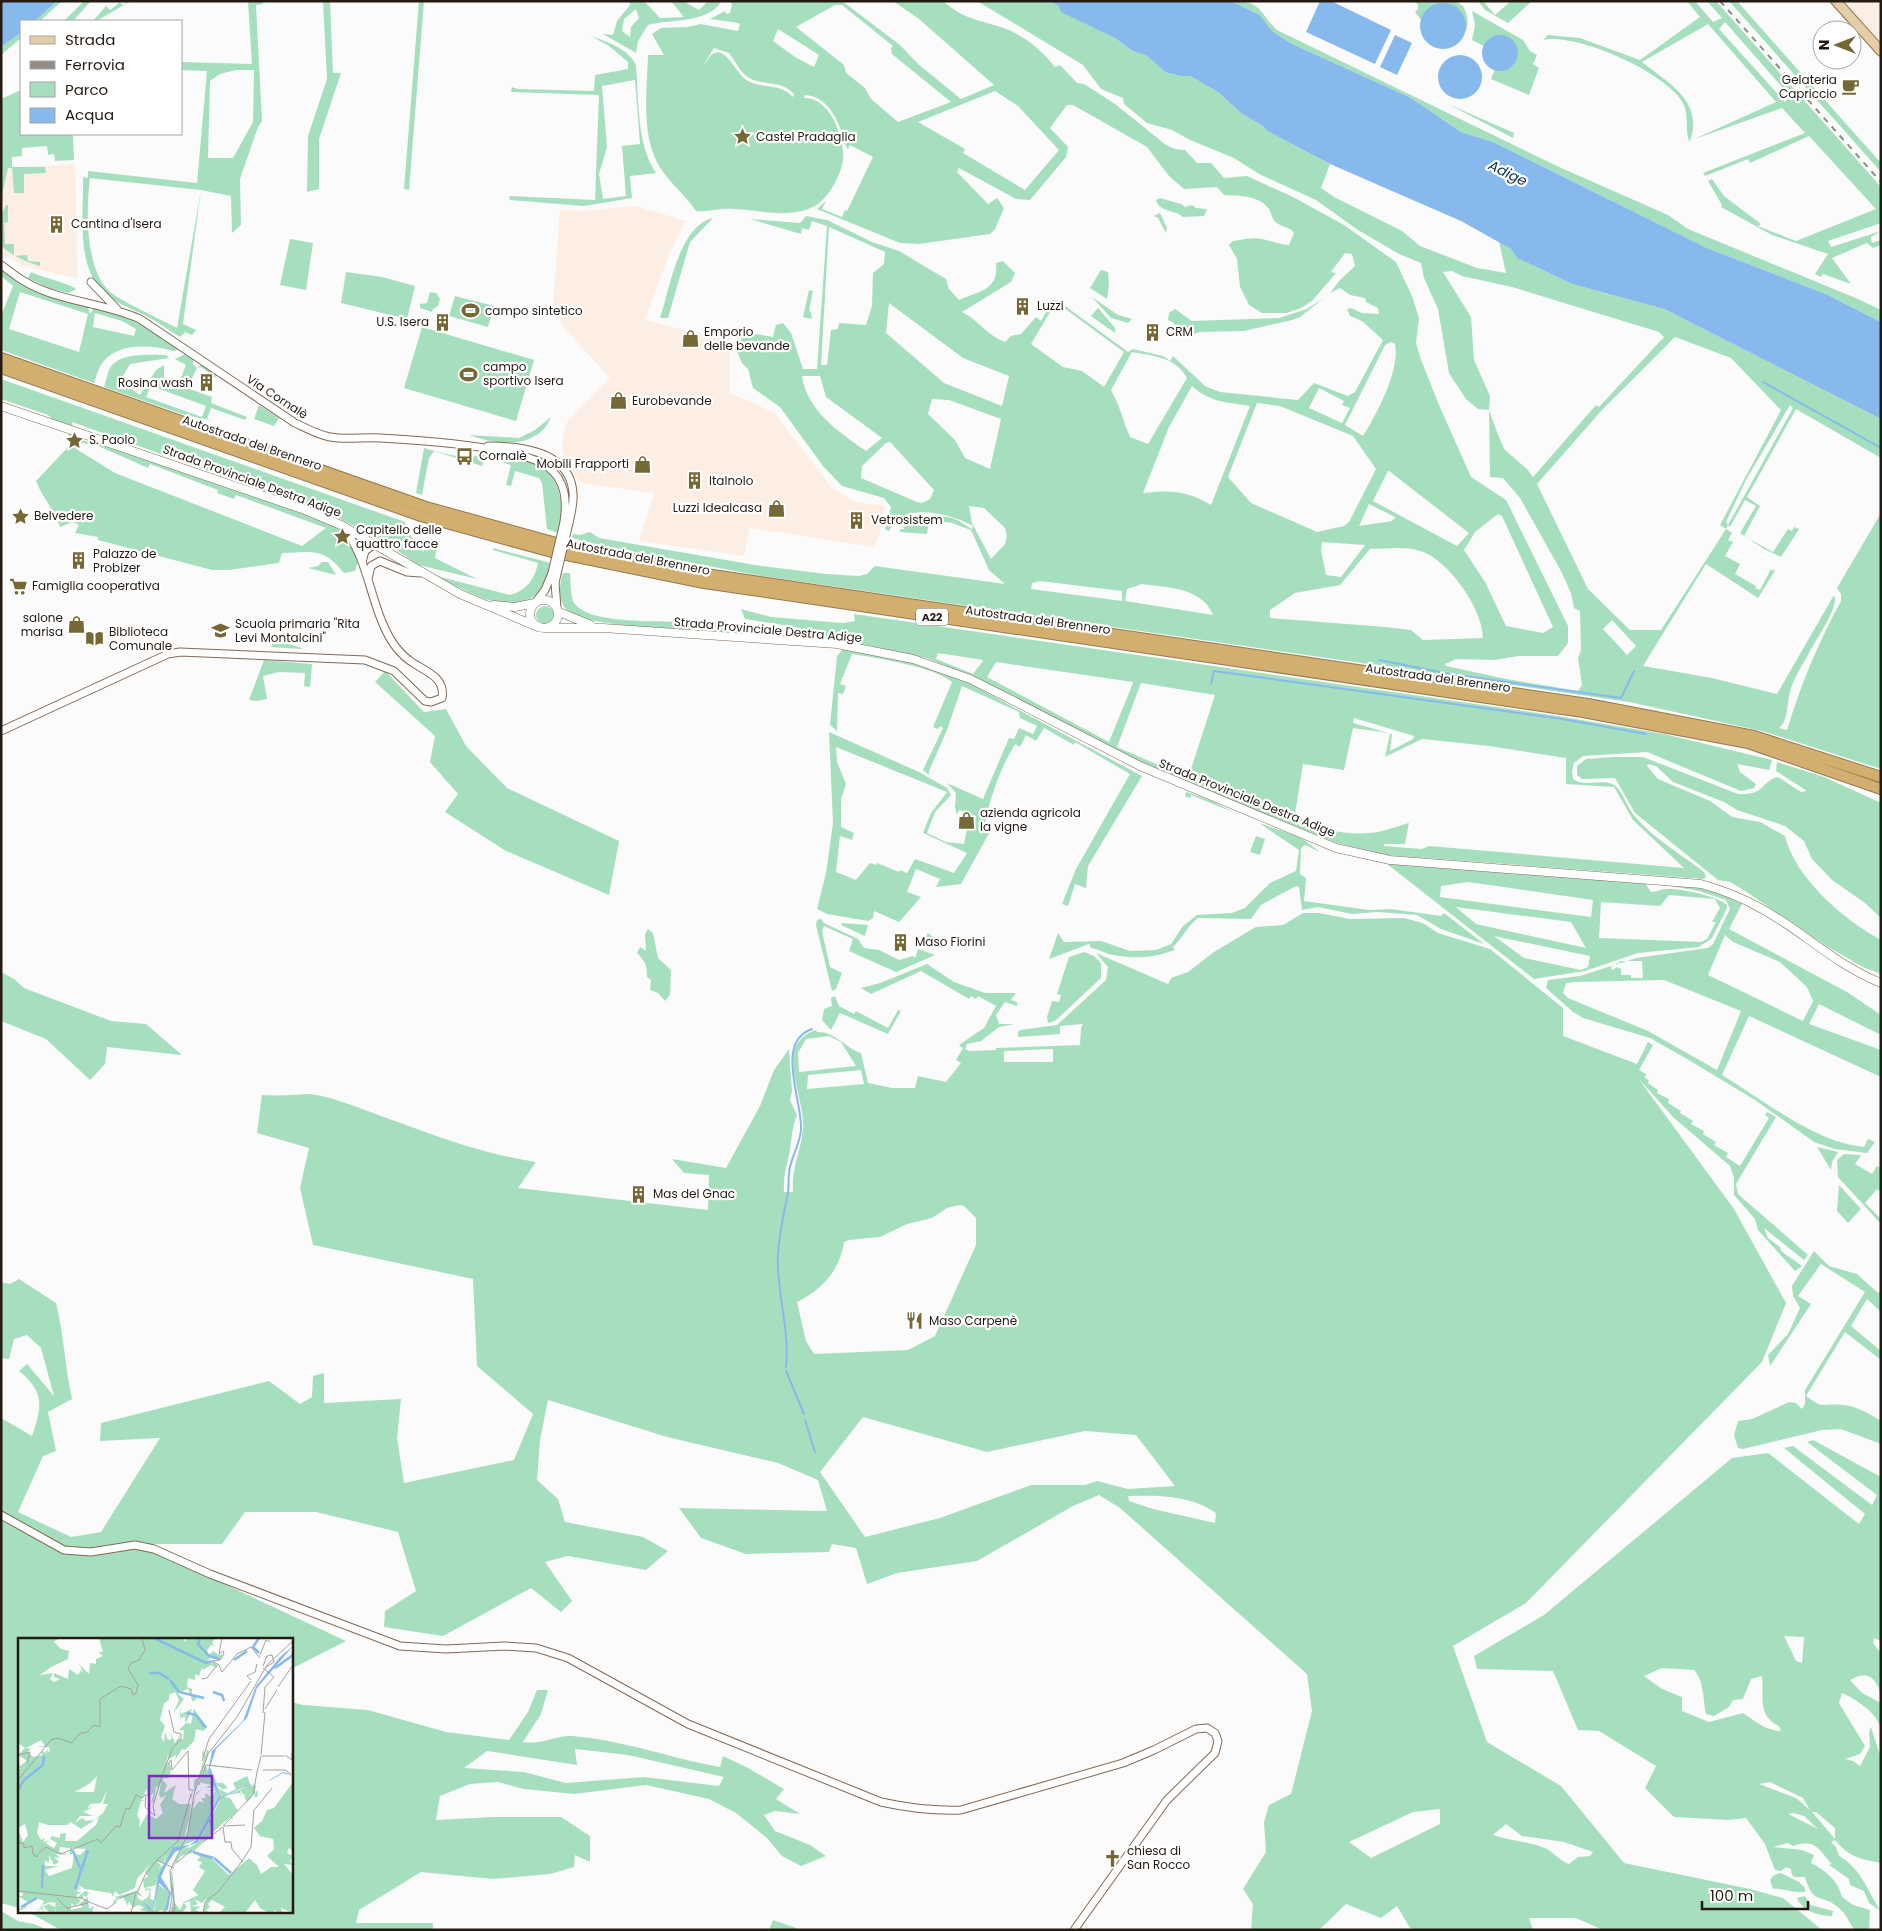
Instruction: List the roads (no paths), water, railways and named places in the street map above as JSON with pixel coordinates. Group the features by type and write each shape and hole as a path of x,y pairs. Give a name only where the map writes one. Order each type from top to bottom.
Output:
{"highway":[{"name":"Autostrada del Brennero","path":"1,358 426,507 496,528 598,553 706,574 795,588 1588,704 1754,736 1881,777"},
{"name":"Autostrada del Brennero","path":"1,368 421,516 552,552 704,583 1583,712 1748,743 1881,789"}],"main road":[{"path":"1836,1 1881,51"},
{"path":"1841,1 1881,45"},
{"name":"Strada Provinciale Destra Adige","path":"1,406 305,510 341,525 420,573 460,594 541,628 603,628 837,644 913,659 996,692 1140,766 1336,848 1390,860 1701,884 1722,889 1763,909 1830,956 1881,983"},
{"path":"548,600 558,610 556,622 541,628 532,621 530,613 535,603 548,600"},
{"name":"Strada Provinciale Destra Adige","path":"482,603 510,607 535,603"},
{"name":"Strada Provinciale Destra Adige","path":"558,610 580,622 603,628"}],"street":[{"path":"1,265 24,282 47,291 119,311"},
{"path":"91,282 101,296 119,311"},
{"name":"Via Cornalè","path":"119,311 140,319 186,348 295,423 311,431 330,437 380,438 465,446 521,455 548,466 560,481 565,493 566,506 566,523 554,573"},
{"path":"1,731 168,654 180,652 365,660 394,671 425,702 437,701 442,698 442,684 436,676 410,661 392,641 368,583 354,541 341,525"},
{"path":"361,563 365,551 375,544"},
{"path":"368,583 370,569 376,562 385,562 407,572 420,573"},
{"path":"535,603 554,573"},
{"path":"554,573 558,610"},
{"path":"1,1515 64,1550 91,1552 124,1545 154,1549 210,1574 400,1646 446,1649 506,1646 536,1648 568,1658 688,1724 881,1802 905,1808 938,1811 961,1810 1123,1763 1196,1729 1207,1728 1214,1733 1218,1741 1215,1753 1167,1800 1074,1930"}],"water":[{"path":"1,1 57,1 36,20 20,20 20,34 1,47"},
{"name":"Adige","path":"1048,1 1231,1 1260,15 1272,31 1290,43 1411,98 1461,132 1493,142 1707,248 1826,294 1881,322 1881,419 1664,309 1572,284 1517,258 1511,249 1461,221 1330,164 1267,131 1263,126 1242,114 1218,92 1190,76 1180,76 1165,72 1147,56 1131,50 1115,38 1061,12 1059,6"},
{"path":"1320,1 1331,1 1391,30 1375,64 1306,32"},
{"path":"1439,3 1447,3 1456,7 1462,13 1466,26 1462,39 1456,45 1447,49 1439,49 1430,45 1424,39 1420,30 1420,22 1424,13 1430,7"},
{"path":"1395,35 1412,43 1397,75 1380,67"},
{"path":"1500,35 1512,41 1518,53 1512,65 1500,71 1488,65 1482,53 1488,41"},
{"path":"1464,55 1476,61 1481,68 1481,86 1476,93 1469,98 1456,99 1444,93 1439,86 1438,73 1444,61 1451,56"}],"waterway":[{"path":"1763,382 1881,448"},
{"path":"1379,660 1450,674 1621,698 1634,671"},
{"path":"1211,684 1214,671 1562,719 1646,734"},
{"path":"786,1367 787,1353 779,1282 778,1254 788,1193 789,1170 801,1130 792,1059 795,1046 801,1036 812,1029"},
{"path":"786,1371 804,1414"},
{"path":"805,1420 815,1452"}],"railway":[{"path":"1720,1 1881,182"}],"place":[{"name":"Gelateria Capriccio","path":"1851,87"},
{"name":"Castel Pradaglia","path":"742,137"},
{"name":"Cantina d'Isera","path":"57,224"},
{"name":"Luzzi","path":"1023,306"},
{"name":"campo sintetico","path":"471,311"},
{"name":"U.S. Isera","path":"443,322"},
{"name":"CRM","path":"1152,332"},
{"name":"Emporio delle bevande","path":"690,339"},
{"name":"campo sportivo Isera","path":"469,374"},
{"name":"Rosina wash","path":"207,383"},
{"name":"Eurobevande","path":"618,401"},
{"name":"S. Paolo","path":"75,440"},
{"name":"Cornalè","path":"465,456"},
{"name":"Mobili Frapporti","path":"643,464"},
{"name":"Italnolo","path":"695,481"},
{"name":"Luzzi Idealcasa","path":"776,508"},
{"name":"Belvedere","path":"20,516"},
{"name":"Vetrosistem","path":"857,520"},
{"name":"Capitello delle quattro facce","path":"342,537"},
{"name":"Palazzo de Probizer","path":"79,561"},
{"name":"Famiglia cooperativa","path":"18,586"},
{"name":"salone marisa","path":"77,625"},
{"name":"Scuola primaria \"Rita Levi Montalcini\"","path":"221,631"},
{"name":"Biblioteca Comunale","path":"95,639"},
{"name":"azienda agricola la vigne","path":"966,820"},
{"name":"Maso Fiorini","path":"901,942"},
{"name":"Mas del Gnac","path":"639,1194"},
{"name":"Maso Carpenè","path":"915,1321"},
{"name":"chiesa di San Rocco","path":"1113,1858"}]}
